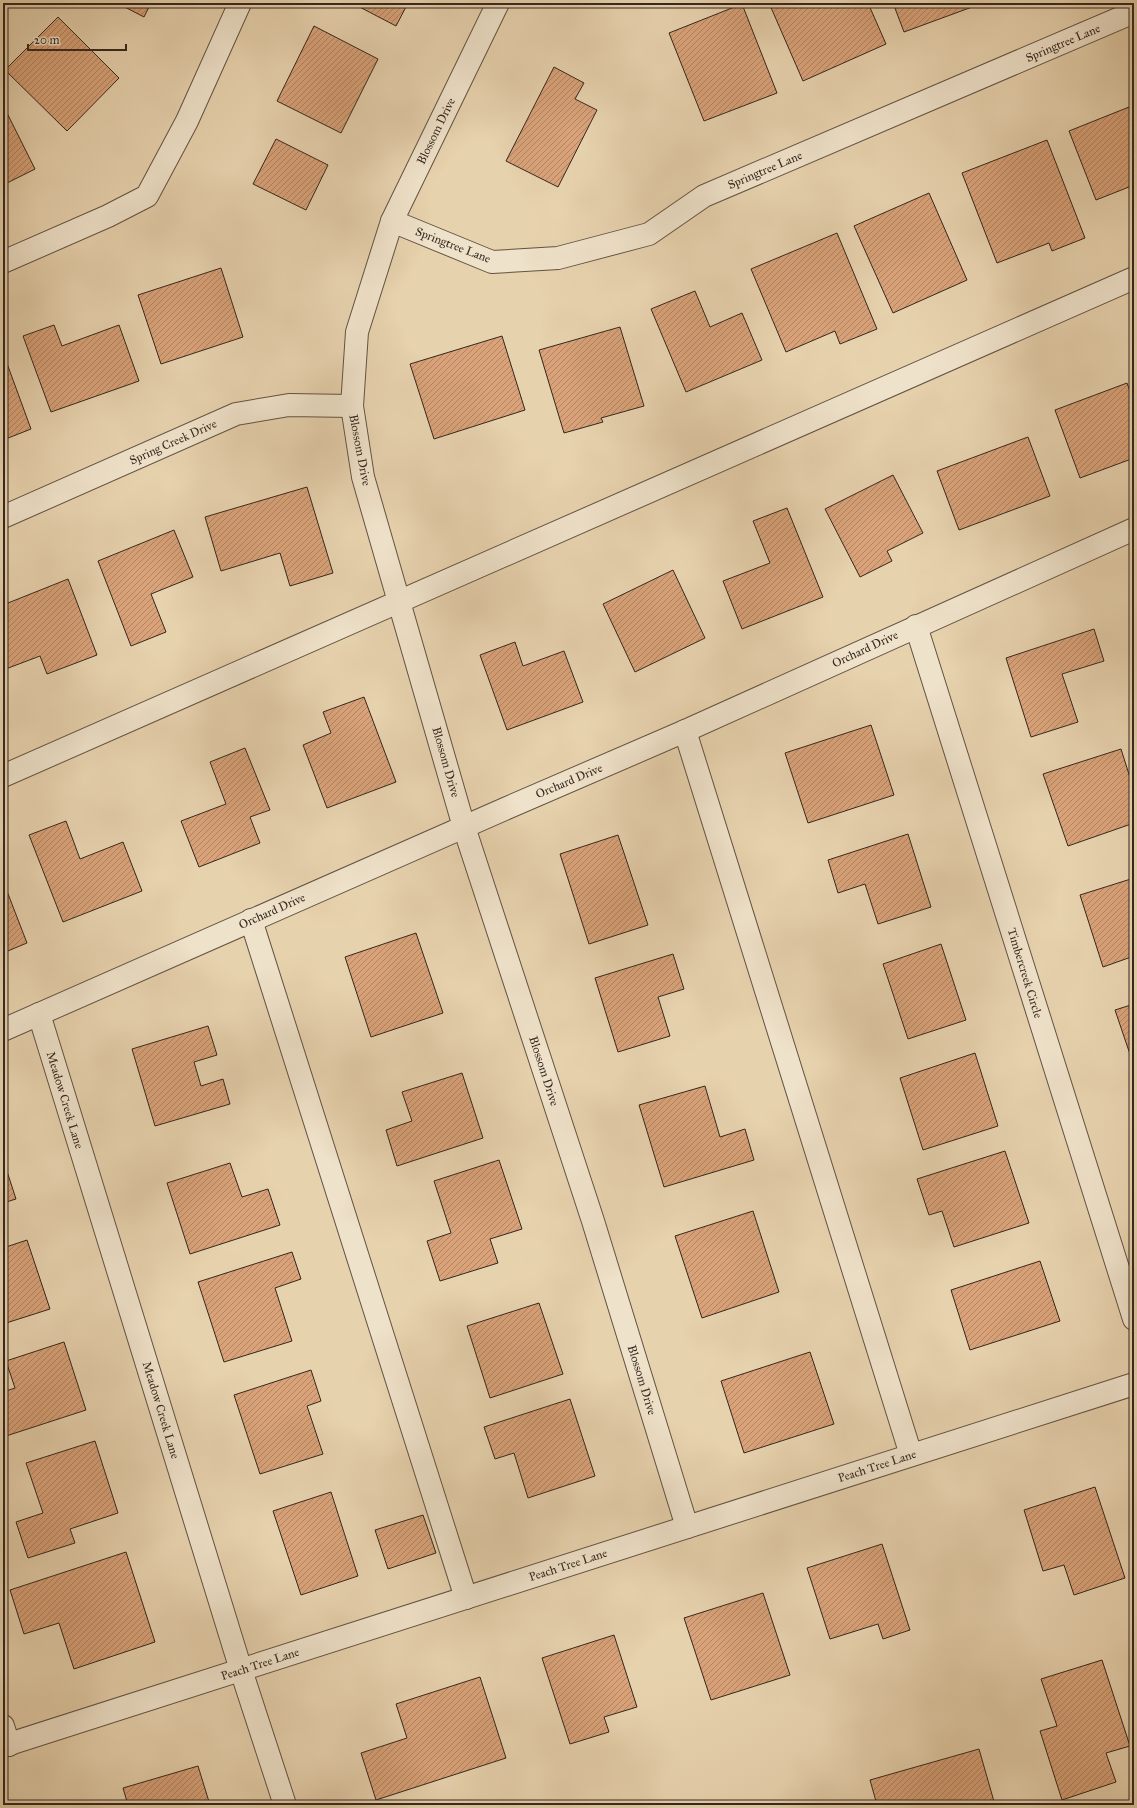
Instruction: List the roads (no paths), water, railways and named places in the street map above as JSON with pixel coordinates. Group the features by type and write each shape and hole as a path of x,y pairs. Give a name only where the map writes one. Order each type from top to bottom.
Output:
{"street":[{"path":"3,262 108,216 147,196 187,121 240,3"},
{"name":"Blossom Drive","path":"498,3 392,221 357,332 352,406 363,477 464,826 593,1221 687,1527"},
{"name":"Springtree Lane","path":"392,221 492,262 558,258 649,234 704,196 1134,12"},
{"path":"3,776 1134,278"},
{"name":"Spring Creek Drive","path":"3,517 236,414 289,405 352,406"},
{"name":"Orchard Drive","path":"3,1030 464,826 685,731 916,626 1133,534"},
{"name":"Timbercreek Circle","path":"916,626 1134,1319"},
{"path":"685,731 910,1455"},
{"path":"251,920 466,1598"},
{"name":"Meadow Creek Lane","path":"39,1014 241,1670 285,1805"},
{"name":"Peach Tree Lane","path":"5,1739 241,1670 1134,1384"}]}
